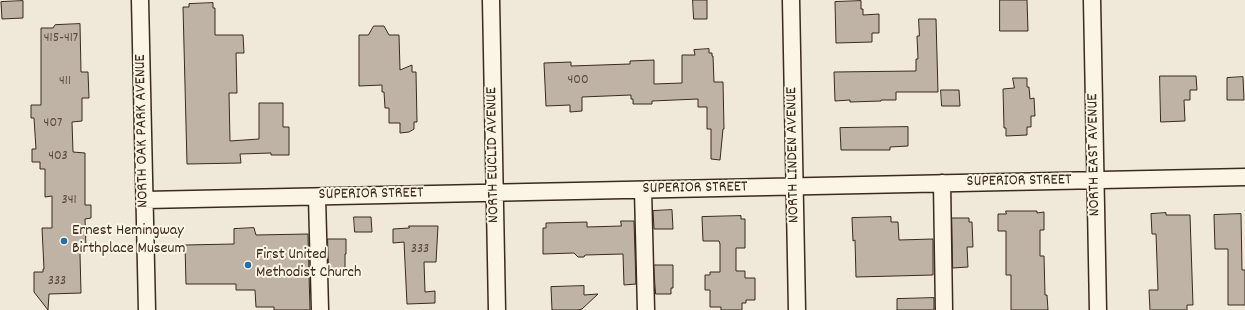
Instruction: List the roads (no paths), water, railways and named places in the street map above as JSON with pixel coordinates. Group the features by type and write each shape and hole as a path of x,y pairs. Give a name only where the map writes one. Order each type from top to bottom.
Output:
{"street":[{"name":"NORTH OAK PARK AVENUE","path":"140,0 147,310"},
{"name":"NORTH EUCLID AVENUE","path":"491,0 497,310"},
{"name":"NORTH LINDEN AVENUE","path":"791,0 797,310"},
{"name":"NORTH EAST AVENUE","path":"1092,0 1098,310"},
{"name":"SUPERIOR STREET","path":"145,200 1245,177"},
{"path":"942,183 944,310"},
{"path":"643,190 646,310"},
{"path":"317,197 320,310"}],"place":[{"name":"Ernest Hemingway Birthplace Museum","path":"64,241"},
{"name":"First United Methodist Church","path":"248,265"}]}
